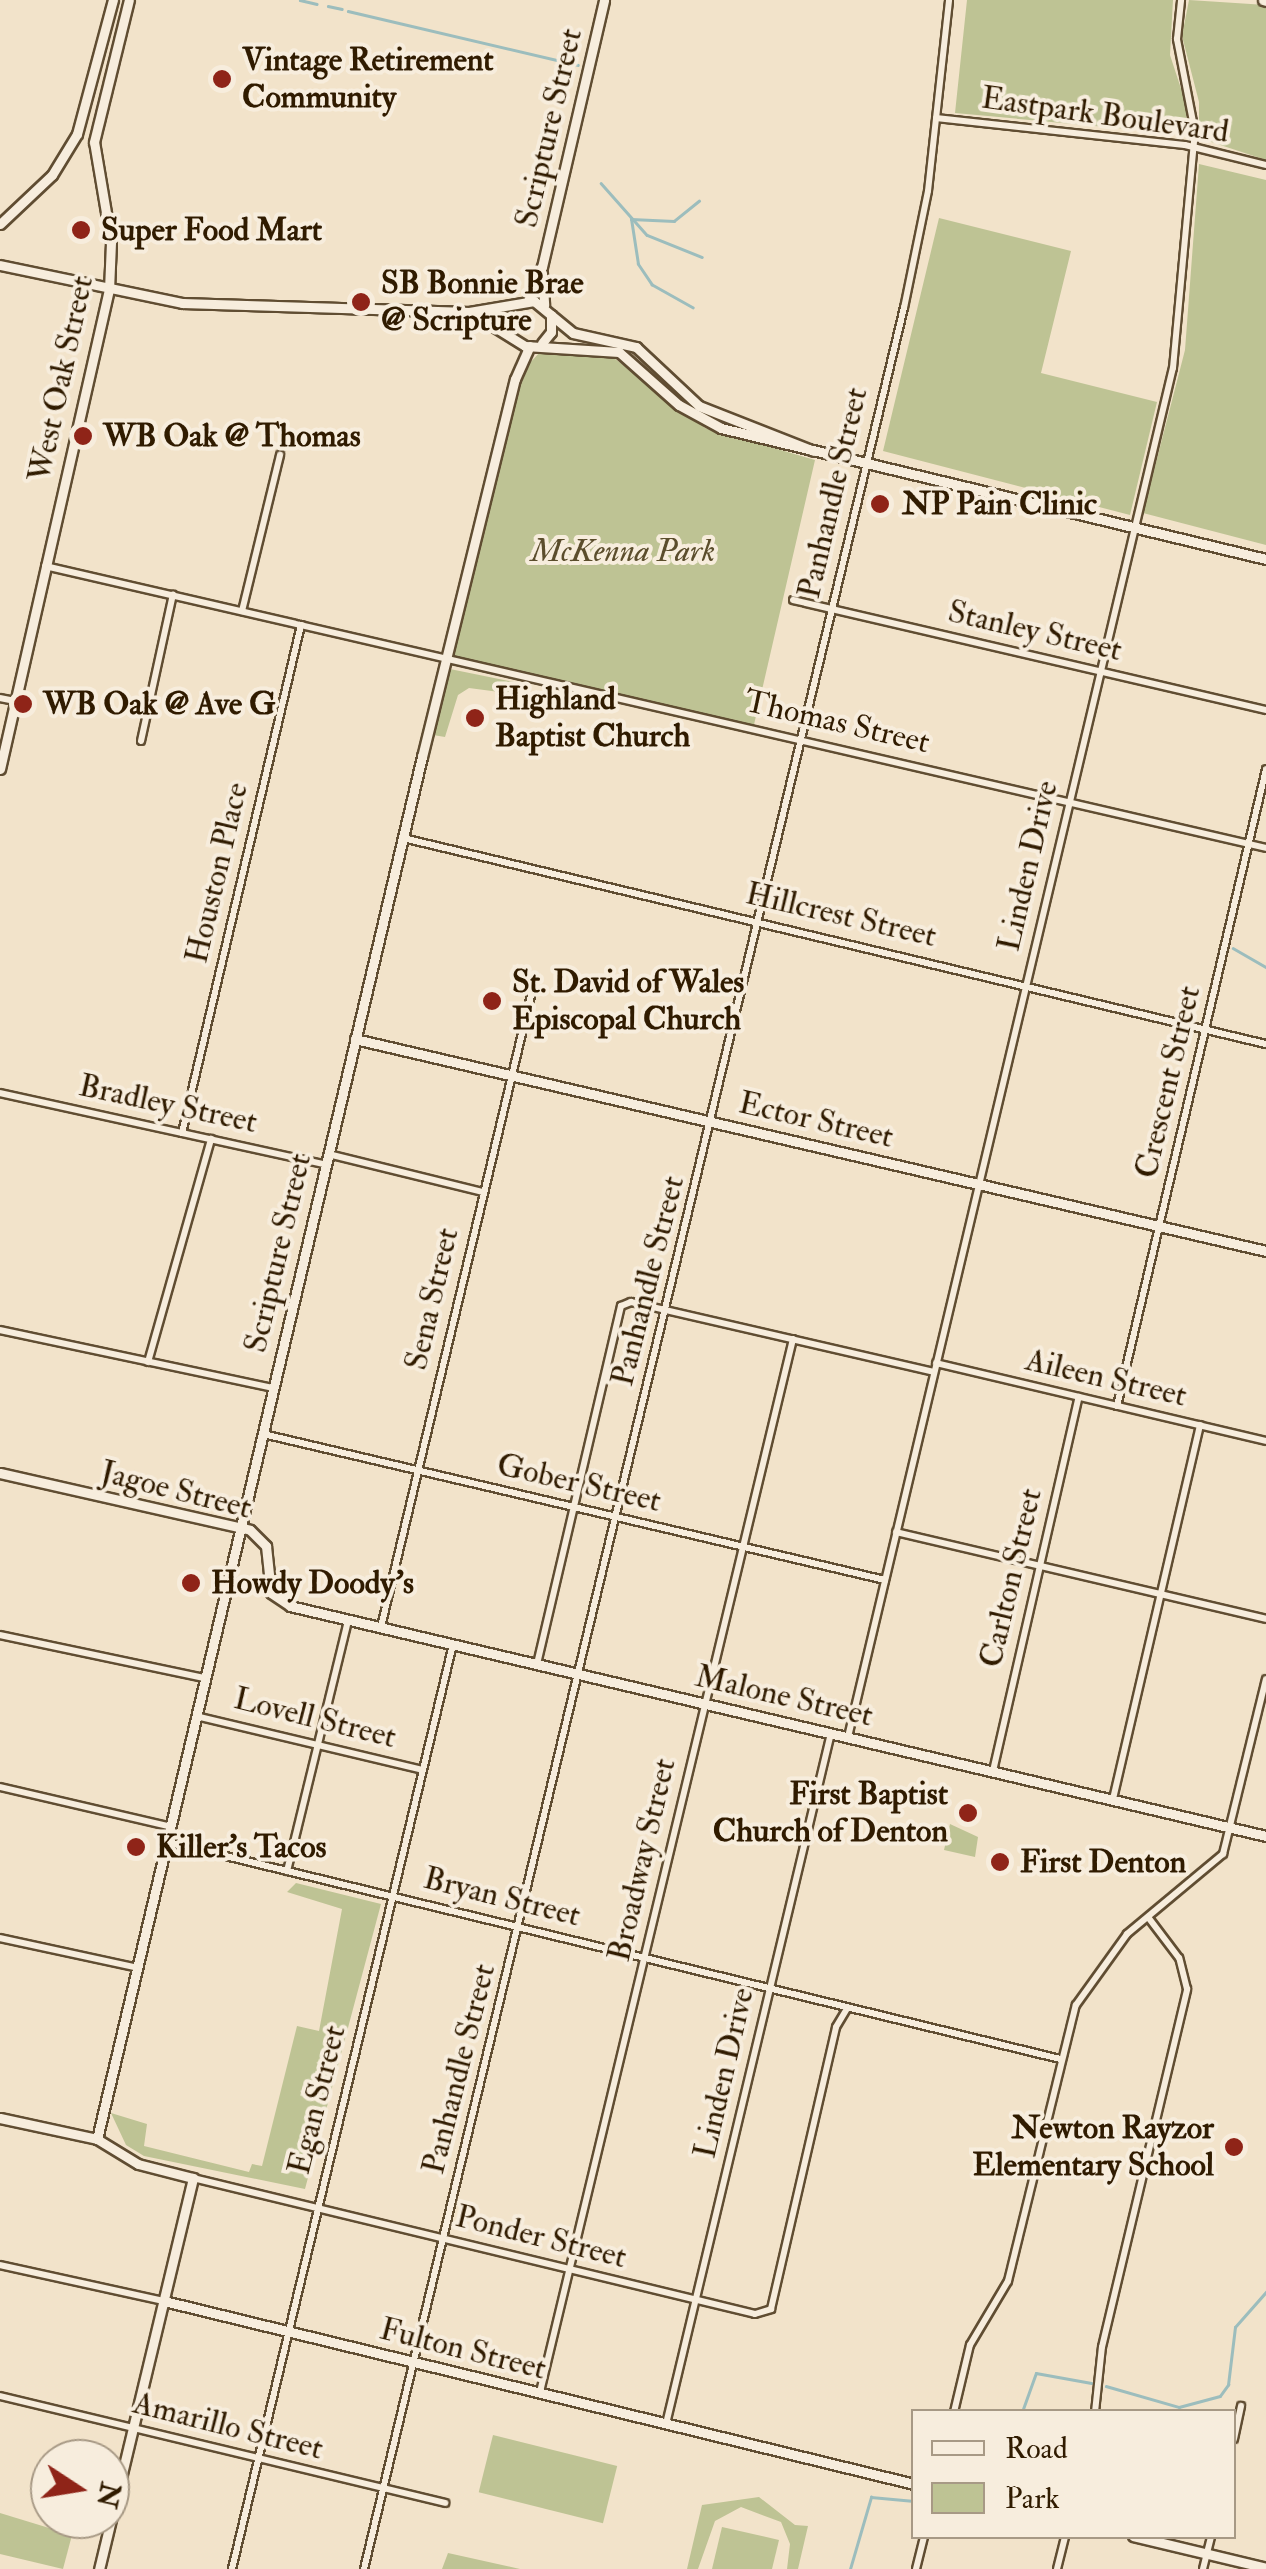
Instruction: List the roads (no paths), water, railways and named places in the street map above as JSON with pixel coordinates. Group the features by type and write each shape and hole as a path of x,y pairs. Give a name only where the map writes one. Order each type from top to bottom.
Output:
{"street":[{"path":"2,224 52,175 77,134 113,0"},
{"name":"West Oak Street","path":"0,769 110,290 111,242 94,142 129,0"},
{"name":"Scripture Street","path":"523,302 542,267 604,0"},
{"name":"Panhandle Street","path":"364,2569 760,922 926,203 949,0"},
{"name":"Linden Drive","path":"848,1737 1175,354 1193,147 1193,98 1177,40 1181,0"},
{"name":"Eastpark Boulevard","path":"936,118 1193,147 1266,165"},
{"path":"77,134 94,142"},
{"path":"0,266 182,302 470,312 523,302 547,309 573,333 636,347 699,406 814,451"},
{"name":"Scripture Street","path":"542,267 547,309"},
{"path":"512,337 508,320 523,302"},
{"path":"542,343 553,326 547,309"},
{"path":"470,312 530,346 542,343 619,352 702,420 814,451 1266,559"},
{"name":"Scripture Street","path":"512,337 514,380"},
{"name":"Scripture Street","path":"97,2138 134,1967 446,660 514,380 530,346"},
{"path":"242,611 280,455"},
{"name":"Thomas Street","path":"45,566 1266,848"},
{"path":"140,740 173,594"},
{"name":"Stanley Street","path":"794,600 1266,710"},
{"name":"Houston Place","path":"182,1133 301,625"},
{"path":"0,698 15,701"},
{"name":"Crescent Street","path":"1117,1406 1266,769"},
{"name":"Hillcrest Street","path":"403,838 1207,1026 1266,1044"},
{"name":"Sena Street","path":"381,1627 534,982"},
{"name":"Ector Street","path":"355,1039 1266,1250"},
{"name":"Bradley Street","path":"0,1093 211,1140 483,1192"},
{"path":"148,1362 211,1140"},
{"name":"Aileen Street","path":"573,1507 621,1306 631,1302 1266,1441"},
{"path":"0,1330 272,1388"},
{"name":"Broadway Street","path":"540,2394 792,1339"},
{"name":"Carlton Street","path":"992,1771 1079,1397"},
{"path":"1113,1800 1200,1426"},
{"name":"Gober Street","path":"262,1434 885,1580"},
{"name":"Jagoe Street","path":"0,1474 240,1526 262,1540 268,1586 290,1606"},
{"path":"537,1664 573,1507"},
{"path":"896,1532 1266,1619"},
{"name":"Malone Street","path":"290,1606 1266,1836"},
{"path":"287,1871 348,1620"},
{"path":"0,1635 204,1678"},
{"name":"Egan Street","path":"232,2569 453,1644"},
{"path":"955,2409 970,2346 1008,2281 1060,2058 1085,1986 1148,1917 1216,1862 1232,1828 1266,1680"},
{"name":"Lovell Street","path":"195,1716 423,1770"},
{"name":"Linden Drive","path":"666,2424 830,1733"},
{"path":"0,1788 168,1826"},
{"name":"Bryan Street","path":"164,1841 1060,2058"},
{"path":"1095,2409 1102,2347 1187,1988 1178,1958 1148,1917"},
{"path":"0,1938 134,1967"},
{"name":"Ponder Street","path":"0,2118 97,2138 138,2164 755,2314 771,2310 836,2027 848,2007"},
{"path":"99,2569 193,2178"},
{"name":"Fulton Street","path":"0,2265 164,2301 911,2483"},
{"name":"Amarillo Street","path":"0,2396 445,2503"},
{"path":"1236,2430 1241,2406"},
{"path":"916,2569 923,2539"},
{"path":"1057,2569 1064,2539"},
{"path":"1145,2539 1266,2568"},
{"path":"1203,2569 1209,2539"}],"waterway":[{"path":"300,0 317,4"},
{"path":"328,6 342,9"},
{"path":"348,11 578,65"},
{"path":"601,183 647,235 702,257"},
{"path":"693,308 652,285 638,264 631,219 674,221 699,201"},
{"path":"1233,948 1266,967"},
{"path":"1106,2386 1179,2407 1220,2396 1228,2385 1235,2327 1266,2292"},
{"path":"1023,2409 1036,2373 1091,2383"},
{"path":"850,2569 871,2497 911,2501"}],"place":[{"name":"Vintage Retirement Community","path":"222,79"},
{"name":"Super Food Mart","path":"81,230"},
{"name":"SB Bonnie Brae @ Scripture","path":"361,302"},
{"name":"WB Oak @ Thomas","path":"83,436"},
{"name":"NP Pain Clinic","path":"880,504"},
{"name":"WB Oak @ Ave G","path":"23,704"},
{"name":"Highland Baptist Church","path":"475,718"},
{"name":"St. David of Wales Episcopal Church","path":"492,1001"},
{"name":"Howdy Doody's","path":"191,1583"},
{"name":"First Baptist Church of Denton","path":"968,1813"},
{"name":"Killer's Tacos","path":"136,1847"},
{"name":"First Denton","path":"1000,1862"},
{"name":"Newton Rayzor Elementary School","path":"1234,2147"}],"park label":[{"name":"McKenna Park","path":"623,551"}]}
